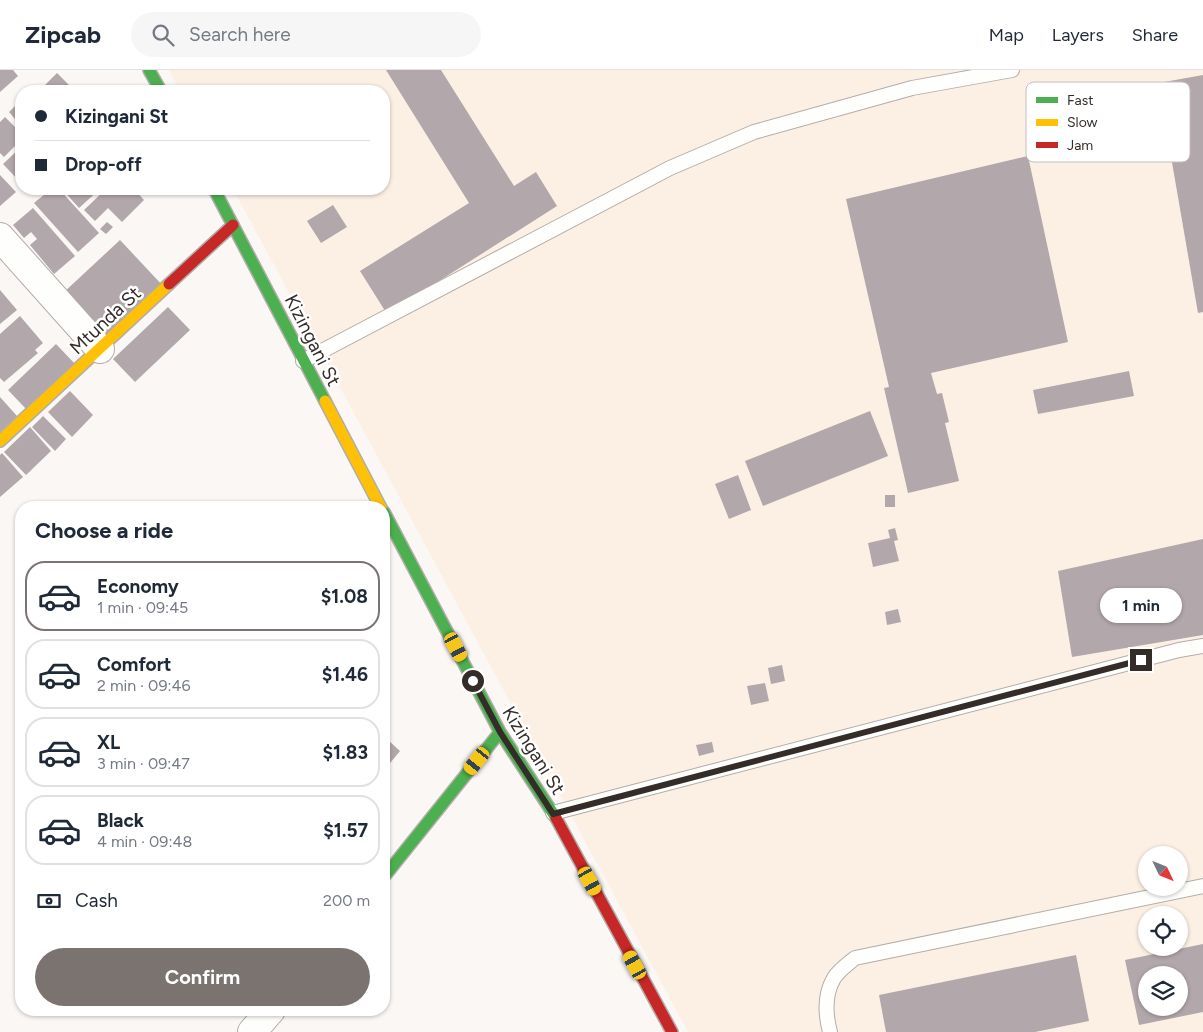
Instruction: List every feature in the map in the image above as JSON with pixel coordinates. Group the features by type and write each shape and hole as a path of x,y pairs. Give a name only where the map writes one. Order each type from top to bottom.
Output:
{"street":[{"path":"149,70 158,85"},
{"name":"Kizingani St","path":"217,195 377,501"},
{"name":"Mtunda St","path":"0,441 233,225"},
{"path":"0,237 100,349"},
{"name":"Kizingani St","path":"390,523 500,732 553,814 672,1032"},
{"path":"390,870 500,732"},
{"path":"252,1032 266,1016"}],"lane":[{"path":"304,361 670,168 754,132 912,88 1012,70"},
{"path":"553,814 1179,650 1203,646"},
{"path":"830,1032 826,1017 826,997 835,976 855,958 1203,886"}],"shaded area":[{"path":"169,70 1203,70 1203,1032 688,1032 236,195 390,195 390,85 177,85"}],"building":[{"path":"0,70 13,70 18,76 0,92"},
{"path":"386,70 441,70 514,186 536,172 557,206 387,314 360,271 469,203"},
{"path":"57,73 69,85 45,85"},
{"path":"1203,75 1203,312 1198,313 1172,162 1190,162 1190,82 1164,82"},
{"path":"15,106 15,119 9,112"},
{"path":"5,117 15,127 15,146 4,157 0,153 0,122"},
{"path":"15,153 15,177 3,164"},
{"path":"1026,156 1026,162 1029,162 1068,342 931,373 937,394 942,393 949,422 945,423 959,481 908,493 884,388 889,387 846,199"},
{"path":"0,175 15,193 0,206"},
{"path":"44,195 64,195 99,233 78,252 34,203"},
{"path":"67,195 93,195 79,208"},
{"path":"100,195 139,195 144,200 122,222 108,208 95,221 84,210"},
{"path":"333,205 347,227 321,243 307,221"},
{"path":"33,208 75,256 54,274 30,245 37,239 31,232 24,238 13,225"},
{"path":"107,222 113,227 106,234 100,229"},
{"path":"120,240 164,287 106,342 62,294"},
{"path":"0,290 17,310 0,324"},
{"path":"168,307 190,330 135,382 113,359"},
{"path":"20,316 43,343 35,350 38,353 4,382 0,378 0,334"},
{"path":"56,344 76,365 28,411 8,390"},
{"path":"1129,371 1134,396 1038,414 1033,390"},
{"path":"70,391 93,415 72,437 48,412"},
{"path":"0,397 17,416 0,432"},
{"path":"870,411 888,456 763,506 745,461"},
{"path":"43,416 66,439 55,451 32,427"},
{"path":"30,427 51,451 26,475 4,452"},
{"path":"2,453 23,477 0,497 0,455"},
{"path":"738,475 751,510 729,519 715,484"},
{"path":"885,495 895,495 895,507 885,507"},
{"path":"895,528 898,540 894,541 899,561 873,567 868,543 890,538 888,530"},
{"path":"1203,539 1203,635 1072,657 1058,571"},
{"path":"898,609 901,622 887,625 885,612"},
{"path":"782,665 785,681 771,684 768,668"},
{"path":"765,683 769,701 751,705 747,686"},
{"path":"390,742 400,751 390,763"},
{"path":"712,742 714,752 699,756 696,745"},
{"path":"1203,944 1203,1012 1188,1015 1188,966 1138,966 1138,1016 1183,1016 1139,1025 1125,960 1144,956 1188,956 1188,947"},
{"path":"1076,955 1089,1021 1035,1032 886,1032 879,995"}],"traffic: fast":[{"path":"149,70 158,85"},
{"path":"217,195 325,401"},
{"path":"390,523 500,732 556,818"},
{"path":"390,870 500,732"}],"traffic: slow":[{"path":"0,441 169,284"},
{"path":"325,401 377,501"}],"traffic: jam":[{"path":"169,284 233,225"},
{"path":"556,818 672,1032"}],"route":[{"path":"473,681 500,732 553,814 1141,660"}]}
